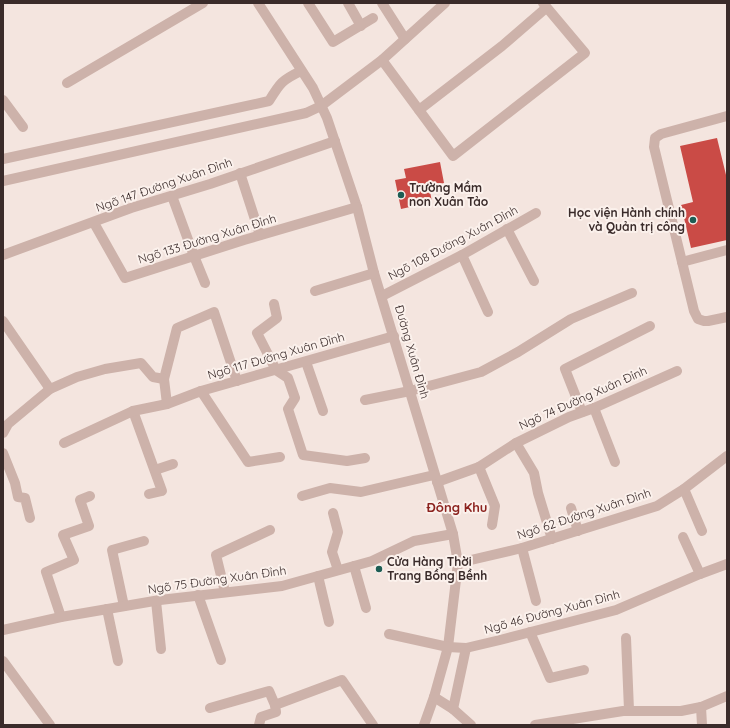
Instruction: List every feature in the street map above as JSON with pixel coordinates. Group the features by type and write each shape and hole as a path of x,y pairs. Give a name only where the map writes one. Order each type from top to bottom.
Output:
{"street":[{"path":"67,83 203,3"},
{"name":"Đường Xuân Đỉnh","path":"258,3 313,88 327,118 357,207 374,273 453,534 458,563 448,647 434,697 424,725"},
{"path":"308,3 333,42 373,18"},
{"path":"348,3 361,26"},
{"path":"382,3 406,39"},
{"path":"3,181 306,113 321,106 382,60 446,3"},
{"path":"382,60 453,156 585,53 545,5 502,46 419,110"},
{"path":"3,159 269,101 280,84 288,77 301,71"},
{"path":"3,100 23,127"},
{"path":"727,116 661,134 655,138 654,147 694,311 698,319 704,321 727,317"},
{"name":"Ngõ 147 Đường Xuân Đỉnh","path":"3,255 94,223 131,208 210,184 335,141"},
{"path":"240,173 260,235"},
{"path":"172,196 205,283"},
{"name":"Ngõ 133 Đường Xuân Đỉnh","path":"94,223 125,278 260,235 357,207"},
{"name":"Ngõ 108 Đường Xuân Đỉnh","path":"382,296 462,255 536,213"},
{"path":"507,229 534,281"},
{"path":"682,262 727,250"},
{"path":"462,255 488,312"},
{"path":"315,291 374,273"},
{"path":"365,400 410,391 481,372 518,352 571,319 632,293"},
{"path":"274,304 277,318 257,333 276,370 288,378 296,398 288,409 302,455 347,461 365,458"},
{"path":"167,404 164,379 177,328 214,312 237,381"},
{"path":"3,320 50,389"},
{"path":"582,412 565,369 650,326"},
{"name":"Ngõ 117 Đường Xuân Đỉnh","path":"64,443 133,410 167,404 200,391 394,336"},
{"path":"306,362 323,411"},
{"path":"3,433 6,420 50,389 77,377 105,369 141,363 153,377 164,379"},
{"name":"Ngõ 74 Đường Xuân Đỉnh","path":"302,496 330,488 361,492 436,478 479,467 516,443 569,417 594,408 677,371"},
{"path":"200,391 248,462 280,457"},
{"path":"594,408 615,462"},
{"path":"133,410 162,491 149,494"},
{"path":"516,443 534,473 538,494 552,539"},
{"path":"3,453 15,483 18,497 24,498 30,518"},
{"name":"Ngõ 62 Đường Xuân Đỉnh","path":"458,563 522,548 657,506 684,489 727,456"},
{"path":"154,470 173,464"},
{"path":"479,467 495,506 492,525"},
{"path":"684,489 702,531"},
{"path":"61,617 46,572 74,560 63,535 89,526 80,500 90,496"},
{"path":"571,508 578,531"},
{"path":"333,514 338,532 332,552 338,570"},
{"path":"225,592 216,555 270,530"},
{"name":"Ngõ 75 Đường Xuân Đỉnh","path":"3,630 61,617 124,606 225,592 282,586 372,561 414,542 453,534"},
{"path":"683,537 700,574"},
{"path":"124,606 112,550 144,541"},
{"path":"522,548 536,601"},
{"name":"Ngõ 46 Đường Xuân Đỉnh","path":"389,634 448,647 466,648 616,610 727,564"},
{"path":"354,566 366,608"},
{"path":"318,576 329,622"},
{"path":"198,596 221,660"},
{"path":"156,601 161,649"},
{"path":"107,609 118,662"},
{"path":"530,632 550,678 584,670"},
{"path":"626,638 629,710"},
{"path":"453,710 466,648"},
{"path":"3,661 46,723"},
{"path":"275,705 342,680 373,725"},
{"path":"210,708 269,691 275,705 276,712 261,717 259,725"},
{"path":"535,725 596,720 629,710 681,711 701,707 727,696"},
{"path":"434,697 471,725"},
{"path":"701,707 702,725"}],"building":[{"path":"717,138 727,179 727,240 691,248 681,205 693,202 680,146"},
{"path":"440,162 444,183 429,186 432,202 401,209 395,180 406,178 404,169"}],"place":[{"name":"Trường Mầm non Xuân Tảo","path":"401,195"},
{"name":"Học viện Hành chính và Quản trị công","path":"693,220"},
{"name":"Cửa Hàng Thời Trang Bồng Bềnh","path":"379,569"}],"district":[{"name":"Đông Khu","path":"457,507"}]}
